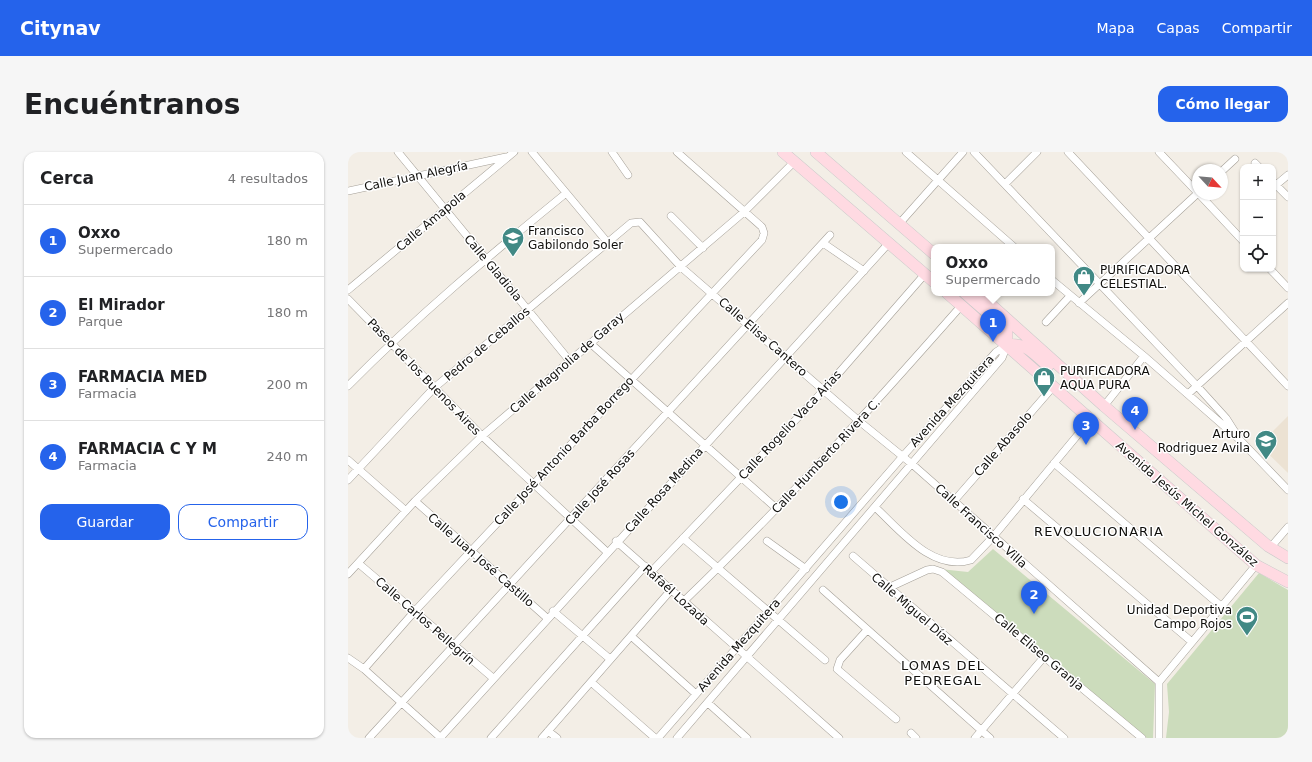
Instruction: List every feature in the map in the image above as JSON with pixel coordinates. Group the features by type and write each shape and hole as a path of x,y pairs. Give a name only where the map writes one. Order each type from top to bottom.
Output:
{"main road":[{"path":"782,152 931,279"},
{"path":"816,152 931,252"},
{"name":"Avenida Jesús Michel González","path":"950,296 1256,565 1288,582"},
{"path":"968,296 1004,327 1007,333 1007,345 1016,344 1026,347 1081,394 1104,406"},
{"name":"Avenida Jesús Michel González","path":"981,296 1104,406 1270,548 1288,558"}],"street":[{"name":"Calle Gladiola","path":"398,152 569,360"},
{"name":"Calle Amapola","path":"348,290 514,152"},
{"path":"532,153 542,152"},
{"path":"612,152 628,175"},
{"path":"677,152 744,212"},
{"path":"906,152 1011,244"},
{"path":"899,224 963,152"},
{"path":"974,152 1197,386 1226,418 1240,440"},
{"path":"1005,184 1037,152"},
{"path":"1068,152 1288,386"},
{"path":"1159,152 1192,187"},
{"path":"532,153 565,194 608,243"},
{"name":"Calle Juan Alegría","path":"348,191 416,175 508,157"},
{"path":"1228,165 1235,159"},
{"name":"Calle Magnolia de Garay","path":"348,574 415,501 482,436 569,360 681,267 744,212 794,162"},
{"path":"1276,182 1288,174"},
{"path":"1276,184 1288,197"},
{"path":"348,386 391,342 486,259 565,194"},
{"path":"1079,303 1192,199"},
{"path":"1205,200 1240,238"},
{"name":"Calle José Antonio Barba Borrego","path":"364,670 414,612 470,551 762,240 764,233 762,227 744,212"},
{"path":"671,216 703,248"},
{"name":"Pedro de Ceballos","path":"348,480 434,388 631,224 637,221"},
{"name":"Calle Elisa Cantero","path":"637,221 642,224 681,267 912,464"},
{"name":"Calle José Rosas","path":"369,738 830,235"},
{"path":"823,243 864,271"},
{"name":"Calle Rosa Medina","path":"441,738 616,541 888,244"},
{"path":"1273,272 1288,288"},
{"name":"Calle Rogelio Vaca Arias","path":"651,572 824,390 925,274"},
{"path":"1055,283 1144,356 1240,440 1288,490"},
{"path":"1046,322 1070,296"},
{"name":"Paseo de los Buenos Aires","path":"348,299 482,436 607,552"},
{"path":"1188,394 1288,303"},
{"name":"Calle Humberto Rivera C.","path":"684,601 777,509 860,421 961,306"},
{"path":"590,343 777,509"},
{"name":"Avenida Mezquitera","path":"656,738 768,610 806,569 903,456 996,352 1007,345"},
{"name":"Avenida Mezquitera","path":"677,738 708,704 1002,358 1007,345"},
{"path":"1104,406 1144,356"},
{"name":"Calle Abasolo","path":"954,501 1053,387"},
{"path":"875,507 918,546 932,556 942,560 971,560 993,537 1090,420"},
{"path":"348,460 406,511"},
{"path":"1054,463 1222,607"},
{"name":"Calle Francisco Villa","path":"912,464 1159,682"},
{"path":"1023,499 1192,642"},
{"name":"Calle Juan José Castillo","path":"415,501 547,618"},
{"path":"1270,548 1288,527"},
{"path":"683,538 825,660"},
{"name":"Rafaél Lozada","path":"616,541 839,738"},
{"path":"767,541 806,569"},
{"name":"Calle Miguel Díaz","path":"853,556 1012,695 1064,738"},
{"name":"Calle Carlos Pellegrín","path":"358,563 493,678"},
{"path":"1159,738 1159,682 1256,565"},
{"path":"491,738 645,566"},
{"name":"Calle Eliseo Granja","path":"888,588 927,570 934,569 942,572 1142,738"},
{"path":"542,738 671,590"},
{"path":"823,590 990,738"},
{"path":"553,611 610,659"},
{"path":"867,630 840,660 837,666 839,671 896,719"},
{"path":"631,636 696,694"},
{"path":"975,738 1044,657"},
{"path":"348,658 364,670 441,738"},
{"path":"591,682 656,738"},
{"path":"708,704 747,738"},
{"path":"548,731 557,738"}],"shaded area":[{"path":"1288,416 1288,473 1259,445"}],"green space":[{"path":"993,549 1155,684 1153,738 1147,738 940,569 968,572"},
{"name":"Unidad Deportiva Campo Rojos","path":"1259,573 1288,590 1288,738 1166,738 1169,712 1167,684"}],"place":[{"name":"Francisco Gabilondo Soler","path":"513,258"},
{"name":"PURIFICADORA CELESTIAL.","path":"1084,296"},
{"name":"Oxxo","path":"993,342"},
{"name":"PURIFICADORA AQUA PURA","path":"1044,398"},
{"name":"FARMACIA C Y M","path":"1135,430"},
{"name":"FARMACIA MED","path":"1086,445"},
{"name":"Arturo Rodriguez Avila","path":"1266,460"},
{"name":"El Mirador","path":"1034,614"},
{"name":"Unidad Deportiva Campo Rojos","path":"1247,636"}],"district":[{"name":"REVOLUCIONARIA","path":"1099,531"},
{"name":"LOMAS DEL PEDREGAL","path":"943,672"}]}
